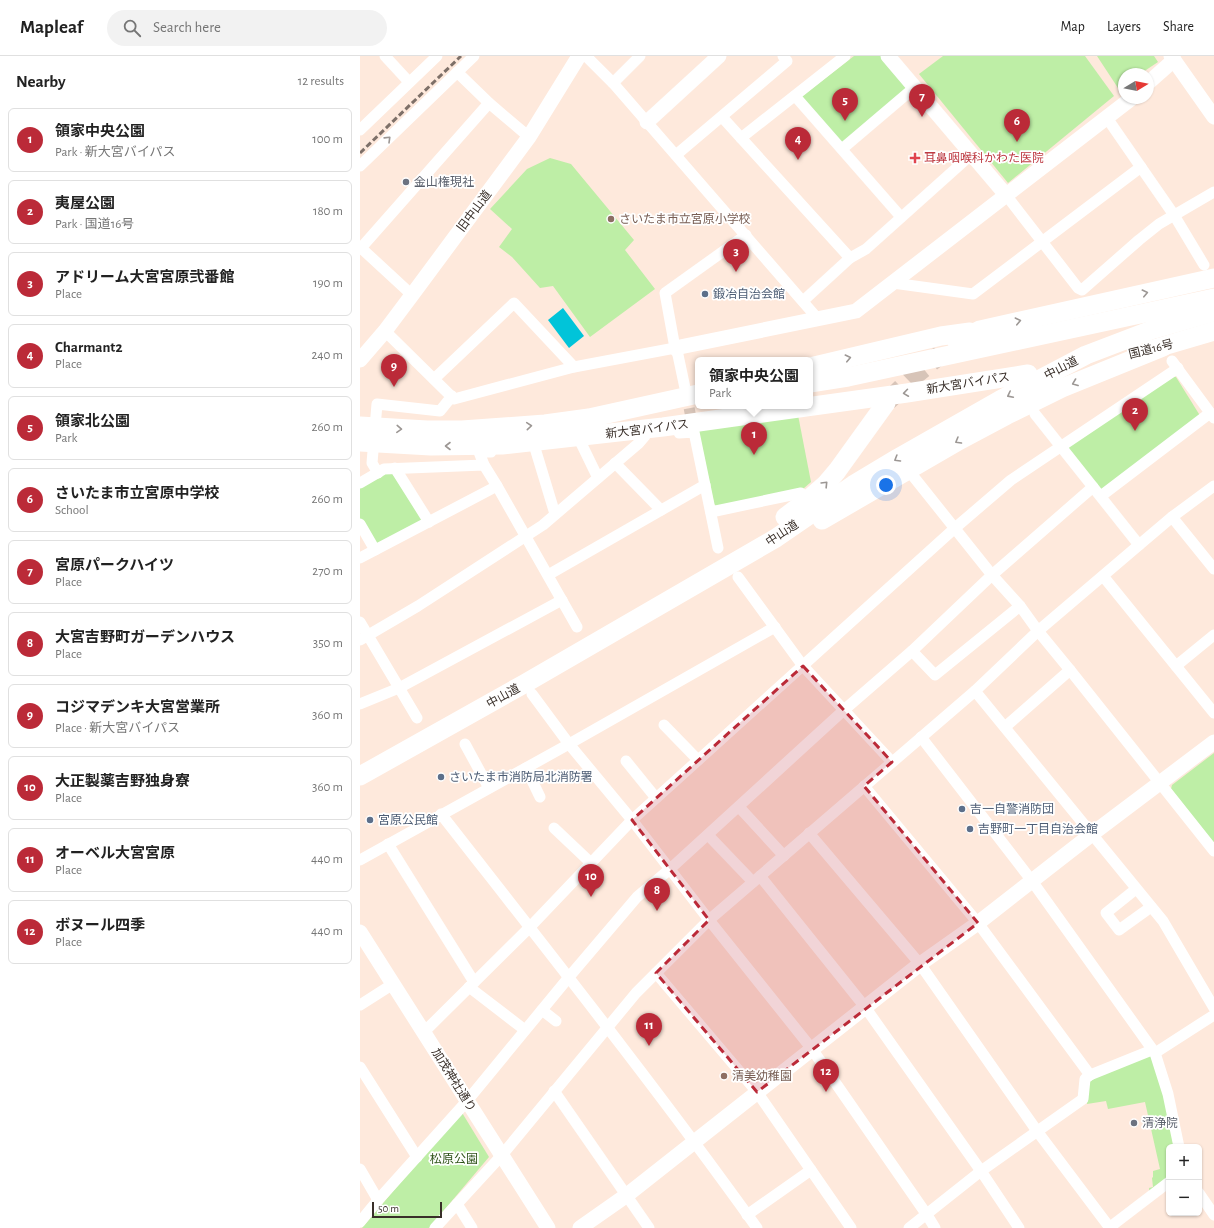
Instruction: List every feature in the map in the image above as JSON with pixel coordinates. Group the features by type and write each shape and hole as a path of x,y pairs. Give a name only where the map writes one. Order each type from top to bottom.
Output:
{"highway":[{"path":"813,366 941,336 980,330 1209,271"},
{"path":"813,384 848,378 1214,298"},
{"path":"813,391 1156,323 1214,308"},
{"name":"中山道","path":"360,776 524,684 776,538 859,481 1000,400 1086,355 1154,329 1214,312"},
{"path":"958,342 980,330"},
{"name":"国道16号","path":"1087,364 1171,359 1214,331"},
{"path":"623,626 633,624 738,569 960,440 1062,388 1116,367 1171,359"},
{"name":"新大宮バイパス","path":"813,406 1028,374"},
{"name":"新大宮バイパス","path":"360,426 427,430 462,430 545,424 589,418 692,391"},
{"path":"589,418 695,401"},
{"name":"中山道","path":"360,763 584,639 776,524 826,484 886,403"},
{"path":"626,431 666,418 715,409"},
{"name":"新大宮バイパス","path":"360,442 431,446 502,445 572,438 793,409"}],"street":[{"path":"385,56 410,82"},
{"path":"360,130 437,56"},
{"path":"360,166 474,56"},
{"name":"旧中山道","path":"360,360 412,295 529,137 579,56"},
{"path":"586,56 613,83 818,319"},
{"path":"613,83 640,56"},
{"path":"647,122 719,56"},
{"path":"676,155 787,61 783,56"},
{"path":"741,138 845,56"},
{"path":"888,56 1006,195 1078,288 1082,290 1159,224 1214,192"},
{"path":"1154,77 1175,57 1214,117"},
{"path":"457,72 489,103 529,137"},
{"path":"842,149 915,87"},
{"path":"795,96 902,217"},
{"path":"412,295 360,248 489,103"},
{"path":"384,331 454,399 574,367 856,312 1124,104"},
{"path":"722,117 850,258"},
{"path":"1106,118 1174,215 1209,271"},
{"path":"803,301 850,258 866,249 972,154"},
{"path":"893,283 973,294 1141,167"},
{"path":"692,391 675,348 665,293 746,235"},
{"path":"434,379 514,303 574,367"},
{"path":"424,1032 530,927 632,820 955,528 1011,480 1061,447 1171,359 1212,416 1101,496"},
{"path":"378,473 372,463 377,404 440,411 452,396"},
{"path":"1035,414 1139,544"},
{"path":"577,627 548,574 484,465 479,452 535,448 694,432 718,548"},
{"path":"364,638 418,606 543,525 639,443 645,436"},
{"path":"581,443 598,478"},
{"path":"535,448 556,514"},
{"path":"615,463 660,510"},
{"path":"360,483 384,469 484,465"},
{"path":"395,468 429,522"},
{"path":"909,470 992,575 1020,606 1038,631 1214,851"},
{"path":"548,574 705,485"},
{"path":"360,558 497,486"},
{"path":"434,1228 502,1155 636,993 709,920 975,691 1038,631 1139,544 1214,486"},
{"path":"360,1222 467,1101 637,897 739,807 844,710 912,651 992,575 1093,487"},
{"path":"711,512 801,493"},
{"path":"1172,517 1214,569"},
{"path":"360,524 375,550"},
{"path":"1103,576 1214,713"},
{"path":"738,577 803,666 892,762"},
{"path":"360,704 399,688 562,600"},
{"path":"912,651 935,675 1020,606"},
{"path":"360,622 364,638 399,688 417,718"},
{"path":"360,860 775,627"},
{"path":"1176,666 1214,635"},
{"path":"1005,727 1070,670"},
{"path":"975,691 1163,921 1214,1008"},
{"path":"532,694 569,744 632,820 709,920 812,1049 927,1214 935,1228"},
{"path":"664,725 698,760"},
{"path":"921,737 1032,881 1154,1052 1168,1094 1178,1144"},
{"path":"580,1228 627,1195 920,964 978,923 1092,834 1214,742"},
{"path":"465,744 490,788"},
{"path":"626,761 656,798"},
{"path":"526,768 540,797"},
{"path":"864,786 978,923 1090,1075"},
{"path":"739,807 784,856"},
{"path":"442,814 608,1027 694,1141 756,1228"},
{"path":"554,828 591,863"},
{"path":"809,834 920,964 1037,1131 1110,1228 1166,1184"},
{"path":"708,835 757,879 865,1007 981,1171 1019,1228"},
{"path":"388,844 472,984 525,1030"},
{"path":"1136,889 1106,913 1119,930 1152,907"},
{"name":"加茂神社通り","path":"360,932 548,1228"},
{"path":"656,973 757,1092 851,1228"},
{"path":"360,1005 393,984"},
{"path":"542,1010 556,1021"},
{"path":"909,1228 981,1171 1084,1099 1085,1079 1090,1075 1154,1052 1214,1015"},
{"path":"360,1067 417,1157"},
{"path":"554,1091 649,1228"},
{"path":"360,1169 378,1200"},
{"path":"747,1215 811,1170"},
{"path":"1202,1197 1214,1215"},
{"path":"457,1204 472,1228"}],"highlighted area":[{"path":"803,666 892,762 864,786 978,923 757,1092 656,973 709,920 632,820"}],"green space":[{"path":"854,56 881,56 908,87 841,144 801,97"},
{"path":"943,56 1085,56 1114,96 1008,183 919,74"},
{"path":"1097,56 1154,56 1158,62 1149,68 1118,68 1118,88"},
{"path":"550,158 571,164 634,240 625,250 655,289 590,337 553,286 540,288 512,257 499,247 512,229 490,209 527,169"},
{"path":"1172,376 1176,377 1199,414 1199,418 1105,490 1100,489 1068,450 1069,445"},
{"path":"798,415 811,482 803,489 717,507 714,504 698,428"},
{"path":"385,473 392,473 422,518 420,522 378,544 374,542 360,519 360,488"},
{"path":"1214,753 1214,843 1171,789 1172,785"},
{"path":"1150,1056 1155,1057 1175,1144 1166,1144 1166,1183 1150,1195 1149,1188 1153,1187 1153,1171 1160,1169 1145,1102 1108,1109 1106,1101 1087,1104 1088,1084 1090,1078"},
{"name":"松原公園","path":"461,1111 489,1157 429,1228 362,1228"}],"water":[{"path":"563,308 584,336 569,348 548,320"}],"tunnel":[{"path":"888,401 914,376 940,355"},
{"path":"686,392 693,428"}],"railway":[{"path":"360,153 461,56"}],"place":[{"name":"宮原パークハイツ","path":"922,117"},
{"name":"領家北公園","path":"845,121"},
{"name":"さいたま市立宮原中学校","path":"1017,142"},
{"name":"耳鼻咽喉科かわた医院","path":"915,158"},
{"name":"Charmant2","path":"798,160"},
{"name":"金山権現社","path":"406,182"},
{"name":"さいたま市立宮原小学校","path":"611,219"},
{"name":"アドリーム大宮宮原弐番館","path":"736,272"},
{"name":"鍛冶自治会館","path":"705,294"},
{"name":"コジマデンキ大宮営業所","path":"394,387"},
{"name":"夷屋公園","path":"1135,431"},
{"name":"領家中央公園","path":"754,455"},
{"name":"さいたま市消防局北消防署","path":"441,777"},
{"name":"吉一自警消防団","path":"962,809"},
{"name":"宮原公民館","path":"370,820"},
{"name":"吉野町一丁目自治会館","path":"970,829"},
{"name":"大正製薬吉野独身寮","path":"591,897"},
{"name":"大宮吉野町ガーデンハウス","path":"657,911"},
{"name":"オーベル大宮宮原","path":"649,1046"},
{"name":"清美幼稚園","path":"724,1076"},
{"name":"ボヌール四季","path":"826,1092"},
{"name":"清浄院","path":"1134,1123"}]}
